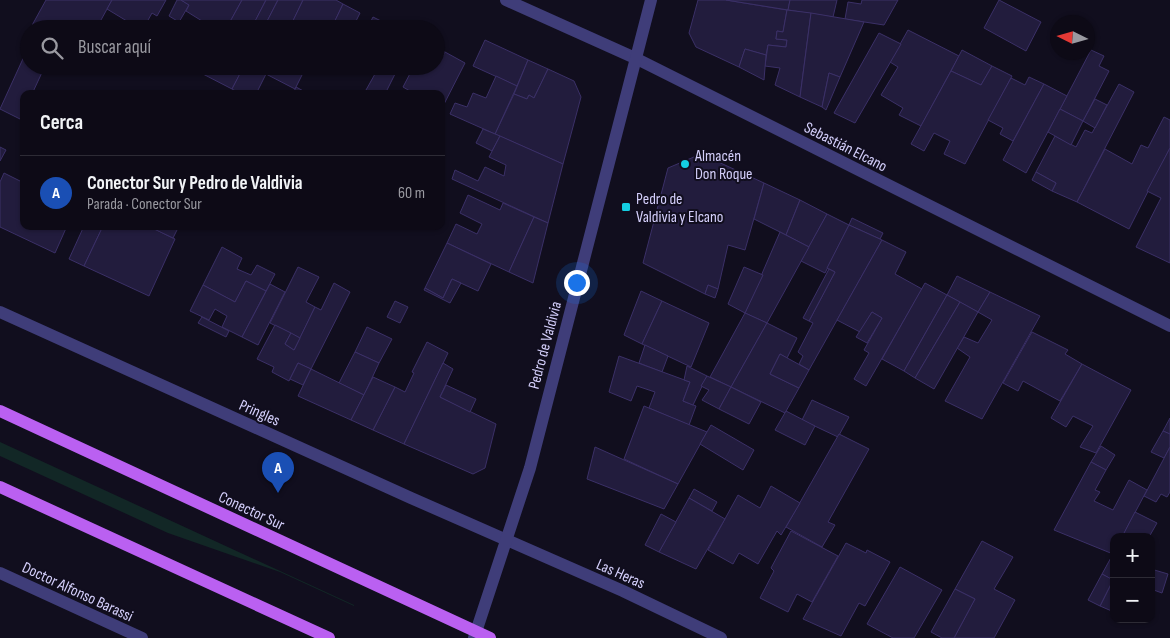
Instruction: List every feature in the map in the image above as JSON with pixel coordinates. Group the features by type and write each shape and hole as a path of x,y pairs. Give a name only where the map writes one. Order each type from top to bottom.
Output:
{"main road":[{"name":"Conector Sur","path":"0,412 475,635 490,638"},
{"path":"0,487 329,638"}],"street":[{"name":"Sebastián Elcano","path":"506,0 635,58 1170,326"},
{"name":"Pedro de Valdivia","path":"475,635 530,468 651,0"},
{"name":"Pringles","path":"0,312 506,540"},
{"name":"Las Heras","path":"506,540 623,591 721,638"},
{"name":"Doctor Alfonso Barassi","path":"0,573 142,638"}],"green space":[{"path":"0,442 354,606 280,572 168,533 0,456"}],"building":[{"path":"46,0 112,0 101,20 35,20"},
{"path":"112,0 166,0 157,16 152,13 148,20 125,20 107,9"},
{"path":"177,0 181,0 189,5 180,20 176,20 169,16"},
{"path":"181,0 242,0 231,20 200,20 186,11 189,5"},
{"path":"242,0 266,0 256,20 231,20"},
{"path":"266,0 278,0 268,20 256,20"},
{"path":"278,0 303,0 293,20 268,20"},
{"path":"303,0 336,0 343,4 335,20 293,20"},
{"path":"698,0 726,0 787,10 783,32 777,31 776,39 787,40 786,47 768,45 766,55 745,49 739,67 696,47 689,33"},
{"path":"726,0 790,0 788,10"},
{"path":"790,0 837,0 833,17 788,10"},
{"path":"862,0 898,0 884,25 845,19 848,2 861,4"},
{"path":"999,0 1041,22 1026,51 984,28"},
{"path":"343,4 360,13 356,20 335,20"},
{"path":"787,10 811,13 800,97 775,85 780,68 765,66 768,45 786,47 787,40 776,39 777,31 783,32"},
{"path":"811,13 864,22 840,77 829,73 822,107 800,97"},
{"path":"908,30 959,56 921,126 899,115 903,108 881,95 898,67 890,62"},
{"path":"879,33 901,44 855,123 834,113"},
{"path":"485,40 528,60 517,86 473,66"},
{"path":"745,49 766,55 764,80 739,67"},
{"path":"962,50 992,66 981,85 951,71"},
{"path":"445,52 465,63 445,102 445,90 408,90 403,87 409,75 445,75"},
{"path":"1095,52 1104,56 1099,66 1109,71 1083,121 1060,109 1086,60 1095,60"},
{"path":"528,60 548,69 534,98 529,95 527,99 514,94"},
{"path":"20,65 20,75 41,75 34,90 20,90 20,119 0,109"},
{"path":"992,66 1012,76 965,164 944,154 950,141 934,133 924,151 911,144 951,71 981,85"},
{"path":"548,69 574,81 581,97 563,164 495,134 514,94 527,99 529,95 534,98"},
{"path":"829,73 840,77 826,110 822,107"},
{"path":"205,75 239,75 232,89"},
{"path":"239,75 266,75 258,90 232,89"},
{"path":"268,75 302,75 295,89"},
{"path":"374,75 394,75 387,90 366,90"},
{"path":"496,76 517,86 495,134 450,114 455,103 467,107 473,93 486,98"},
{"path":"1029,77 1044,84 1013,141 1000,134 1003,128 988,120 1011,78 1025,85"},
{"path":"1044,84 1067,96 1026,173 1003,160"},
{"path":"1119,84 1134,92 1077,202 1052,191 1056,183 1036,172 1055,136 1076,147 1085,130 1092,133"},
{"path":"1095,99 1107,105 1095,128 1083,121"},
{"path":"1060,109 1083,121 1071,145 1048,132"},
{"path":"1164,117 1170,120 1170,148 1129,229 1077,202 1105,149 1132,164 1141,145 1148,148"},
{"path":"483,129 500,136 492,151 476,143"},
{"path":"500,136 563,164 548,223 452,179 455,170 478,181 485,167 504,176 506,165 489,157"},
{"path":"0,147 6,150 0,161"},
{"path":"1170,148 1170,263 1136,247 1161,198 1147,191"},
{"path":"701,154 764,183 745,250 728,245 718,289 708,285 705,294 643,263 668,168"},
{"path":"1036,172 1056,183 1052,191 1032,180"},
{"path":"4,173 20,181 20,230 65,230 55,253 0,227 0,182"},
{"path":"764,183 800,200 786,235 754,219"},
{"path":"468,195 500,210 503,203 534,217 509,272 447,243 456,224 477,234 482,224 460,213"},
{"path":"800,200 827,214 809,247 786,235"},
{"path":"827,214 849,225 825,273 801,261"},
{"path":"534,217 548,223 533,283 509,272"},
{"path":"852,218 883,233 880,239 849,225"},
{"path":"849,225 882,240 809,370 799,364 803,356 798,352 813,323 809,321 835,272 827,268"},
{"path":"82,230 101,230 84,266 69,259"},
{"path":"101,230 156,230 175,239 149,296 84,266"},
{"path":"156,230 177,230 173,238"},
{"path":"780,232 809,247 767,323 745,313"},
{"path":"882,240 906,252 895,274 922,289 866,386 854,379 869,353 864,350 882,318 872,312 860,332 837,320"},
{"path":"447,243 491,264 478,291 452,279 443,298 425,288"},
{"path":"222,247 242,258 237,269 251,275 257,265 275,274 266,291 246,281 235,302 203,285"},
{"path":"298,267 319,277 306,302 315,307 300,338 270,323"},
{"path":"744,267 763,275 745,313 728,304"},
{"path":"829,269 835,272 809,321 803,318"},
{"path":"957,276 990,292 978,312 947,295"},
{"path":"452,279 461,283 450,303 424,290 425,288 443,298"},
{"path":"246,281 266,291 242,337 222,327 227,316 215,309 209,320 190,311 203,285 235,302"},
{"path":"334,283 350,292 311,369 298,363 289,381 272,372 274,367 257,359 275,325 291,333 285,344 294,350 315,307 321,310"},
{"path":"925,283 947,295 904,371 882,359"},
{"path":"270,284 285,292 258,345 242,337"},
{"path":"708,285 718,289 715,298 705,294"},
{"path":"641,291 662,301 642,344 624,335"},
{"path":"990,292 1040,316 982,419 945,401 970,357 957,348 964,337 978,343 992,320 978,312"},
{"path":"947,295 960,302 915,378 904,371"},
{"path":"395,301 408,307 400,323 387,317"},
{"path":"662,301 709,323 691,367 642,344"},
{"path":"960,302 978,312 934,389 915,378"},
{"path":"872,312 882,318 867,343 856,337"},
{"path":"745,313 767,323 731,387 710,377"},
{"path":"202,317 229,331 226,337 198,323"},
{"path":"767,323 797,338 787,358 780,354 770,374 799,388 785,413 731,387"},
{"path":"367,327 392,339 379,363 355,352"},
{"path":"1032,332 1068,350 1065,354 1082,364 1060,401 1023,381 1018,391 1003,383"},
{"path":"291,333 300,338 294,350 285,344"},
{"path":"427,342 448,353 404,444 373,430 395,387 405,392 414,373 412,372"},
{"path":"645,345 668,356 662,372 639,363"},
{"path":"355,352 379,363 364,395 339,383"},
{"path":"780,354 809,370 799,388 770,374"},
{"path":"619,356 690,382 683,401 696,406 689,425 649,408 655,392 637,386 631,401 609,392"},
{"path":"298,363 311,369 303,385 290,379"},
{"path":"443,363 453,369 440,397 496,424 485,468 473,474 404,444"},
{"path":"1082,364 1131,390 1096,453 1080,447 1093,426 1073,416 1066,427 1051,418"},
{"path":"687,366 707,376 693,405 683,401 690,382 684,380"},
{"path":"311,369 364,395 351,420 298,396"},
{"path":"707,376 731,387 719,409 702,400 709,390 701,386"},
{"path":"373,377 395,387 373,430 351,420"},
{"path":"446,385 476,399 470,412 440,397"},
{"path":"731,387 761,402 749,424 719,409"},
{"path":"812,400 849,417 838,437 802,420"},
{"path":"644,406 707,432 678,484 624,459"},
{"path":"786,411 815,426 805,445 775,430"},
{"path":"1170,418 1170,434 1163,431"},
{"path":"711,425 754,450 743,470 700,444"},
{"path":"1163,431 1170,434 1170,447 1164,458 1151,452"},
{"path":"839,434 869,449 828,522 835,525 822,547 786,527"},
{"path":"1101,446 1115,455 1106,470 1091,462"},
{"path":"595,447 678,484 664,509 587,479"},
{"path":"1170,447 1170,492 1167,497 1161,494 1156,502 1144,496"},
{"path":"1091,462 1106,470 1095,490 1100,492 1094,501 1113,510 1129,480 1147,490 1124,533 1110,533 1110,553 1054,530"},
{"path":"771,486 800,503 781,535 777,531 758,564 739,553 733,564 708,550 738,495 760,508"},
{"path":"694,489 717,502 712,511 689,498"},
{"path":"689,498 725,519 696,569 659,552"},
{"path":"1135,512 1157,523 1151,533 1124,533"},
{"path":"661,514 676,522 659,552 645,545"},
{"path":"791,531 838,556 812,602 797,594 788,612 760,598 774,571 771,568"},
{"path":"982,541 1013,557 994,589 1015,600 994,638 954,638 975,599 955,589"},
{"path":"846,543 866,553 867,550 890,562 865,606 859,603 841,636 803,619"},
{"path":"1110,559 1110,578 1102,574"},
{"path":"900,567 942,590 914,638 893,638 867,624"},
{"path":"1155,570 1168,574 1162,593 1155,590"},
{"path":"1102,574 1110,578 1110,586 1100,606 1088,600"},
{"path":"1110,586 1110,610 1100,606"},
{"path":"955,589 975,599 954,638 942,638 931,632"}],"place":[{"name":"Almacén Don Roque","path":"685,164"},
{"name":"Pedro de Valdivia y Elcano","path":"626,207"},
{"name":"Conector Sur y Pedro de Valdivia","path":"278,493"}]}
